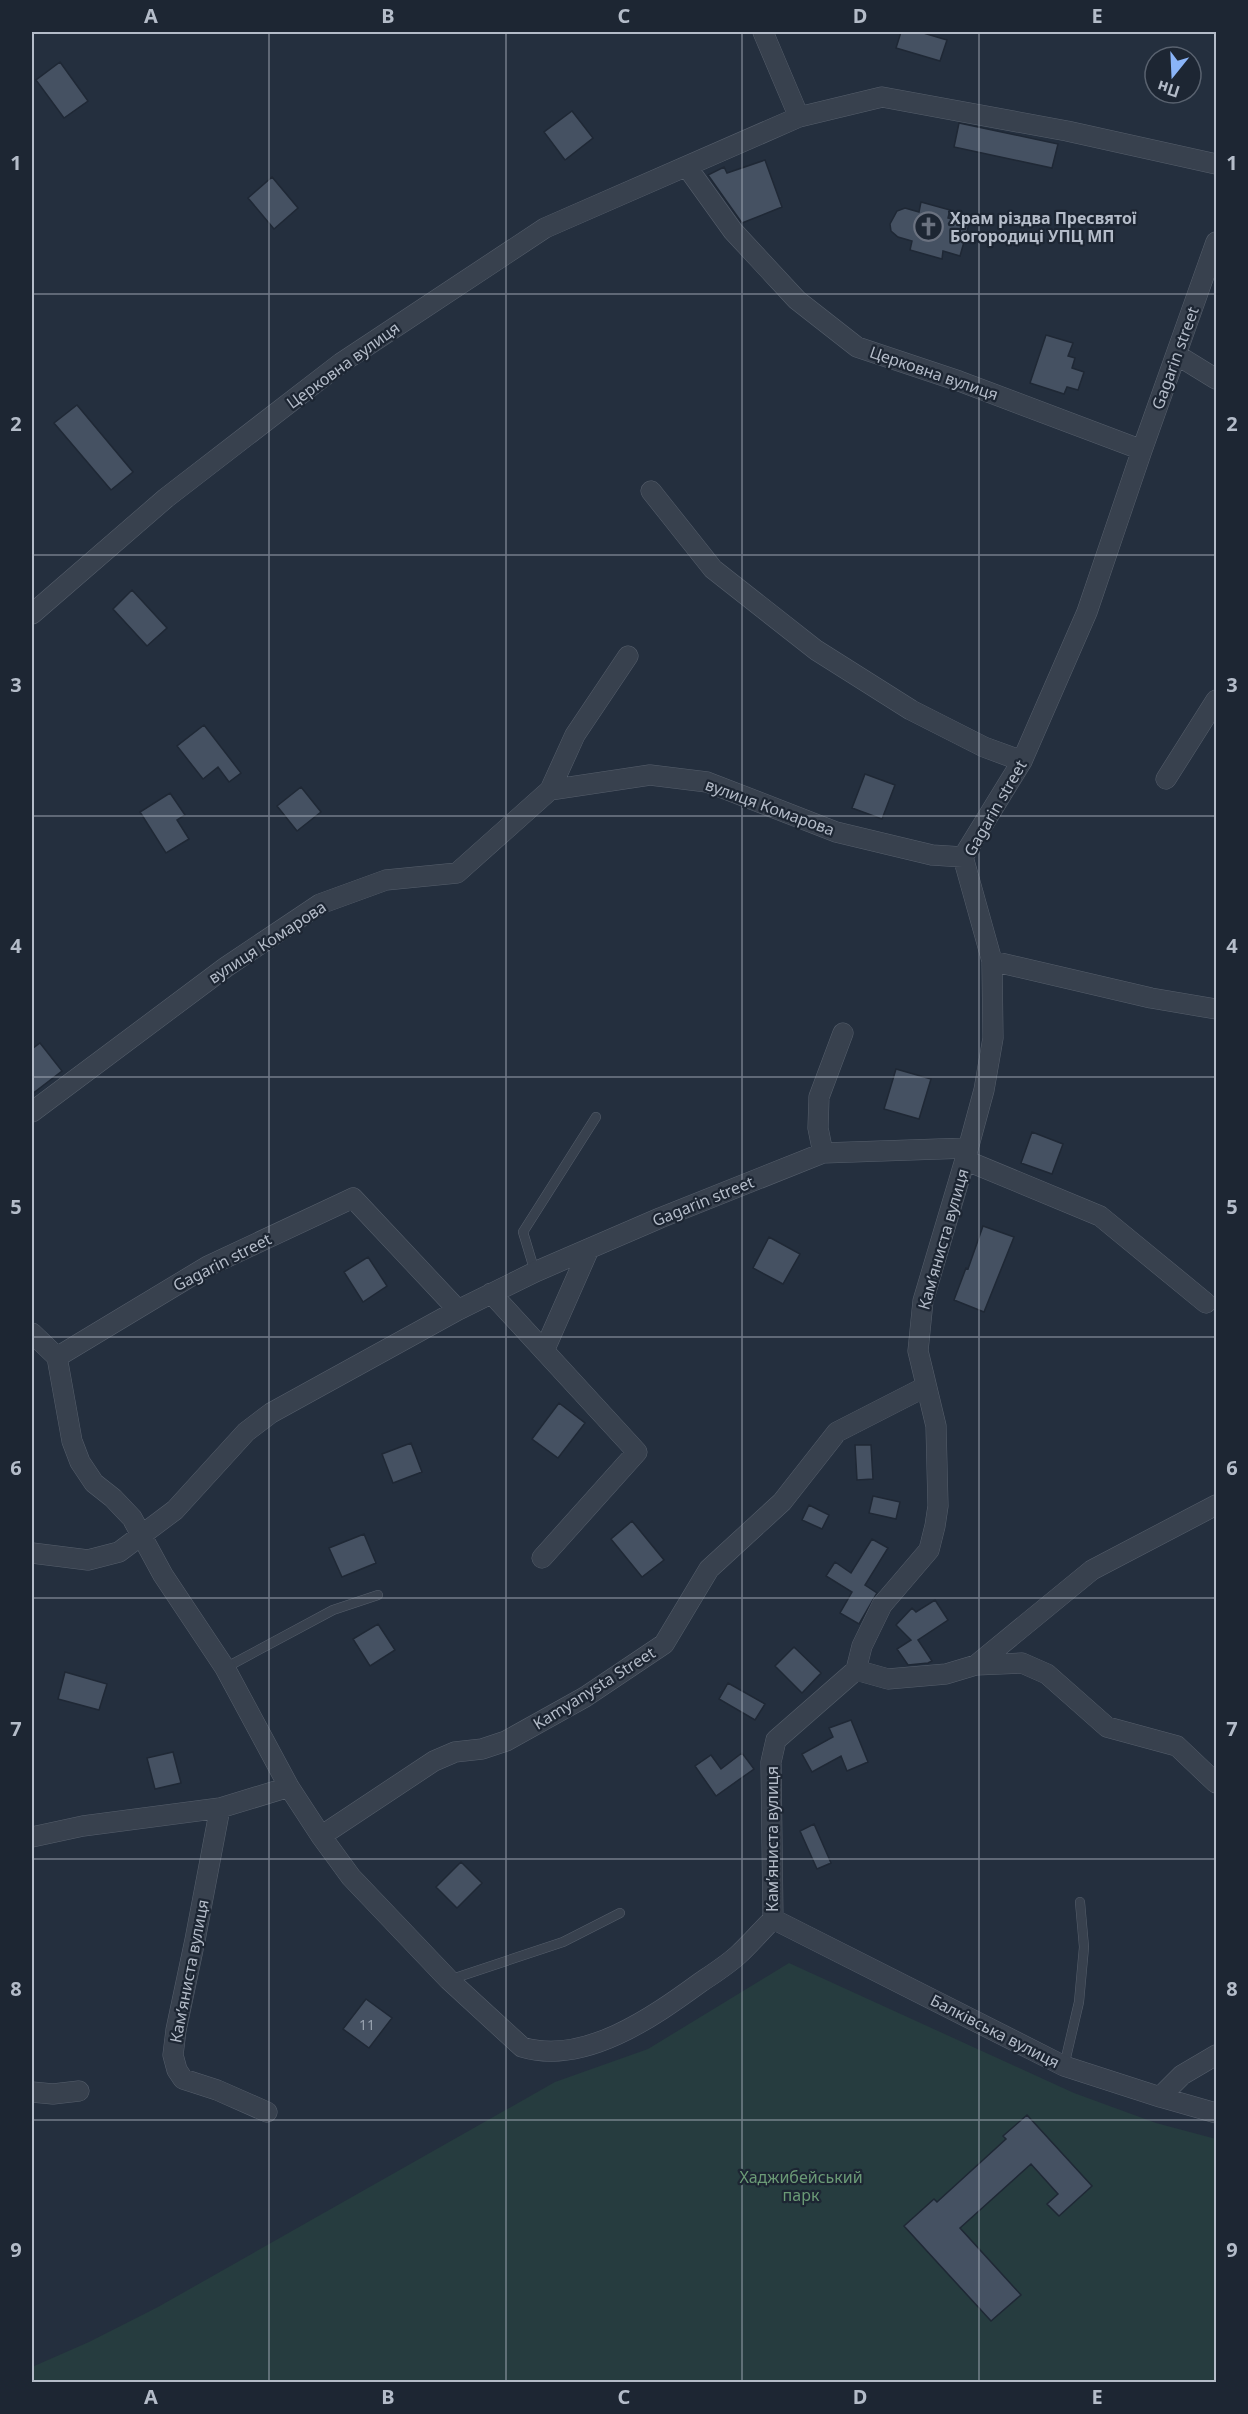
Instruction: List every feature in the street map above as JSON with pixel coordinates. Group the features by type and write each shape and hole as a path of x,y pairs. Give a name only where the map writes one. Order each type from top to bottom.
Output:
{"street":[{"path":"763,32 799,117"},
{"name":"Церковна вулиця","path":"32,614 166,498 341,363 546,228 799,117 882,96 1067,131 1216,164"},
{"name":"Церковна вулиця","path":"687,167 733,231 797,300 857,347 959,381 1142,450"},
{"name":"Gagarin street","path":"32,1553 88,1560 119,1552 175,1510 246,1432 271,1413 491,1293 660,1218 823,1153 967,1154 984,1090 993,1038 992,961 963,857 1022,761 1088,612 1142,450 1216,242"},
{"path":"1177,355 1216,379"},
{"path":"651,491 714,570 816,650 911,710 984,747 1022,761"},
{"path":"550,790 575,735 628,656"},
{"path":"1166,779 1216,700"},
{"name":"вулиця Комарова","path":"32,1112 226,967 320,904 386,880 457,873 550,790 650,776 707,782 836,832 932,855 963,857"},
{"path":"992,961 1151,998 1216,1009"},
{"path":"823,1153 818,1128 819,1097 843,1033"},
{"path":"967,1154 1100,1216 1206,1303"},
{"name":"Камʼяниста вулиця","path":"225,1668 289,1787 351,1877 449,1980 522,2047 536,2052 565,2051 607,2039 643,2022 736,1957 773,1919 771,1762 776,1740 856,1670 862,1646 882,1605 929,1550 938,1506 936,1425 918,1351 923,1301 967,1154"},
{"name":"Gagarin street","path":"57,1357 208,1266 353,1198 458,1310"},
{"path":"544,1351 589,1249"},
{"path":"491,1293 637,1452 542,1558"},
{"path":"32,1333 57,1357 72,1441 80,1462 94,1483 113,1498 132,1518 163,1575 225,1668"},
{"name":"Kamyanysta Street","path":"321,1836 434,1761 454,1752 482,1749 506,1741 585,1697 664,1644 709,1569 782,1502 837,1432 925,1387"},
{"path":"976,1665 1092,1570 1216,1505"},
{"path":"856,1670 888,1679 945,1674 976,1665 1022,1663 1047,1674 1107,1727 1177,1746 1216,1783"},
{"path":"32,1837 83,1826 220,1809 289,1787"},
{"name":"Камʼяниста вулиця","path":"220,1809 176,2030 174,2055 177,2070 183,2079 216,2090 267,2112"},
{"name":"Балківська вулиця","path":"773,1919 1064,2066 1216,2113"},
{"path":"1160,2097 1182,2076 1216,2055"},
{"path":"32,2092 53,2094 79,2091"}],"lane":[{"path":"535,1272 523,1232 596,1117"},
{"path":"225,1668 333,1610 378,1595"},
{"path":"1064,2066 1079,2002 1084,1947 1080,1902"},
{"path":"449,1980 563,1942 620,1913"}],"green space":[{"name":"Хаджибейський парк","path":"789,1963 1074,2093 1156,2123 1216,2139 1216,2382 32,2382 32,2367 89,2342 158,2307 555,2082 648,2049"}],"building":[{"path":"901,32 920,32 947,40 940,61 896,48"},
{"path":"60,62 88,101 64,118 36,80"},
{"path":"572,111 593,138 565,160 544,132"},
{"path":"959,123 1058,144 1052,168 954,147"},
{"path":"765,160 782,207 742,223 708,175 724,167 727,173"},
{"path":"272,177 298,208 274,229 248,198"},
{"name":"Храм різдва Пресвятої Богородиці УПЦ МП","path":"921,202 950,210 948,218 969,224 960,256 943,251 942,259 910,250 912,241 898,237 891,231 890,224 897,211 905,208 919,212"},
{"path":"1046,335 1073,343 1068,356 1075,358 1072,368 1084,372 1078,390 1067,387 1064,394 1030,383"},
{"path":"77,405 133,472 111,490 54,423"},
{"path":"132,590 167,628 147,646 113,609"},
{"path":"204,725 241,773 229,782 218,767 203,779 177,746"},
{"path":"865,774 895,785 882,819 852,808"},
{"path":"301,787 321,812 297,831 277,806"},
{"path":"170,793 185,815 177,820 189,839 166,853 140,812"},
{"path":"40,1043 62,1071 32,1094 32,1049"},
{"path":"896,1069 931,1079 919,1119 884,1109"},
{"path":"1032,1132 1063,1144 1052,1174 1021,1163"},
{"path":"983,1226 1014,1237 984,1312 954,1300"},
{"path":"769,1237 800,1254 783,1284 753,1268"},
{"path":"368,1257 387,1286 363,1302 344,1272"},
{"path":"559,1403 585,1423 558,1458 532,1439"},
{"path":"411,1443 422,1472 393,1483 382,1454"},
{"path":"855,1445 871,1445 873,1479 857,1480"},
{"path":"873,1496 900,1502 896,1519 869,1513"},
{"path":"809,1505 829,1515 822,1529 802,1520"},
{"path":"632,1521 664,1560 642,1577 611,1539"},
{"path":"364,1534 376,1563 342,1577 329,1548"},
{"path":"872,1539 888,1548 865,1585 877,1593 859,1624 840,1613 852,1592 826,1576 835,1562 851,1573"},
{"path":"935,1600 948,1620 918,1640 932,1661 908,1665 897,1649 911,1640 896,1625 912,1608 916,1612"},
{"path":"378,1624 395,1650 370,1666 353,1639"},
{"path":"794,1647 821,1673 802,1693 775,1666"},
{"path":"65,1672 107,1684 99,1710 58,1699"},
{"path":"728,1683 765,1704 755,1720 719,1699"},
{"path":"851,1720 868,1762 847,1771 841,1756 812,1772 802,1754 833,1737 829,1728"},
{"path":"173,1752 181,1783 155,1789 147,1758"},
{"path":"742,1753 754,1769 716,1796 695,1766 711,1755 721,1769"},
{"path":"814,1824 831,1863 817,1869 800,1831"},
{"path":"461,1862 482,1883 457,1908 436,1887"},
{"path":"366,1999 392,2018 369,2048 343,2029"},
{"path":"1027,2115 1092,2186 1059,2216 1047,2204 1058,2194 1031,2164 960,2228 1021,2295 991,2321 904,2226 934,2199 937,2202 1006,2139 1003,2136"}],"place":[{"name":"Храм різдва Пресвятої Богородиці УПЦ МП","path":"929,227"}]}
